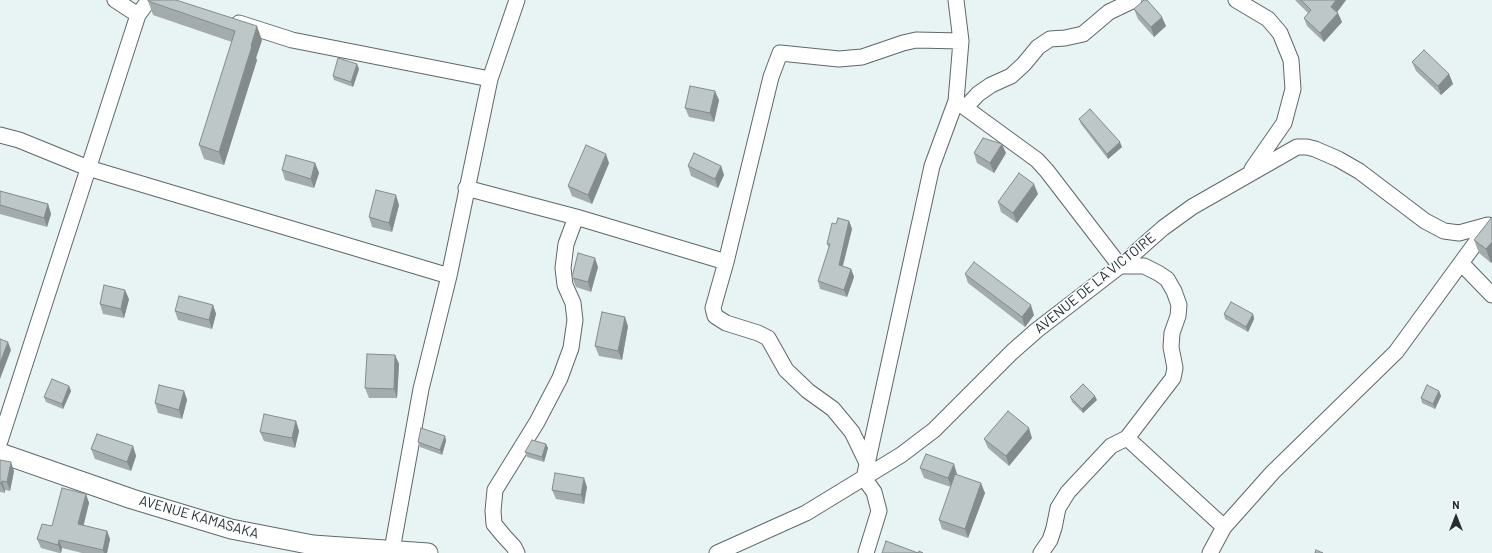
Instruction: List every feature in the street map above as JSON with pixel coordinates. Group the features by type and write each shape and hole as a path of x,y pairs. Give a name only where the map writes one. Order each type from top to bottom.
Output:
{"street":[{"path":"115,0 138,15"},
{"path":"0,441 138,15 149,0"},
{"path":"392,550 421,389 449,276 466,188 490,79 517,0"},
{"path":"866,553 878,511 874,492 864,478 867,463 930,171 961,104 961,41 956,0"},
{"path":"961,104 991,85 1011,76 1024,64 1038,47 1050,39 1065,38 1083,34 1109,12 1134,0"},
{"path":"1236,0 1268,19 1280,33 1291,60 1293,89 1284,123 1249,174"},
{"path":"226,19 292,40 490,79"},
{"path":"867,463 852,432 833,409 808,391 786,370 768,338 758,333 726,323 715,316 714,308 771,77 780,53 839,59 862,57 902,43 916,40 961,41"},
{"path":"961,104 1037,160 1120,266 1144,266 1158,273 1167,279 1179,305 1178,316 1172,333 1171,347 1175,368 1173,378 1127,438 1111,446 1068,492 1058,508 1050,540 1041,553"},
{"path":"0,135 19,140 88,168 449,276"},
{"name":"AVENUE DE LA VICTOIRE","path":"717,553 806,513 901,455 934,430 1017,347 1055,315 1120,266 1163,228 1192,207 1297,147 1315,149 1338,159 1359,171 1425,221 1444,231 1459,233 1490,223"},
{"path":"466,188 576,217 726,262"},
{"path":"517,553 514,547 494,524 493,511 495,490 537,422 560,378 571,348 575,320 573,303 565,285 563,268 566,244 576,217"},
{"path":"1210,553 1224,528 1273,472 1396,352 1490,223"},
{"path":"1461,263 1492,295"},
{"path":"1127,438 1224,528"},
{"name":"AVENUE KAMASAKA","path":"0,453 184,516 313,549 392,550 428,553"}],"building":[{"path":"148,0 176,0 257,26 219,152 199,145 235,31"},
{"path":"1144,0 1147,0 1162,17 1151,27 1134,9"},
{"path":"1301,0 1336,0 1331,7 1338,13 1320,33 1304,18 1311,10"},
{"path":"1424,50 1449,74 1438,86 1412,62"},
{"path":"338,58 357,64 351,82 333,76"},
{"path":"690,86 715,91 710,113 685,108"},
{"path":"1090,109 1120,142 1107,154 1079,119"},
{"path":"983,138 1002,144 990,163 974,153"},
{"path":"586,145 606,154 588,195 568,186"},
{"path":"694,153 721,166 715,179 688,166"},
{"path":"286,155 315,163 311,179 282,170"},
{"path":"1019,173 1034,184 1013,213 998,202"},
{"path":"376,190 396,195 389,223 369,217"},
{"path":"0,191 48,204 44,218 0,205"},
{"path":"1492,217 1492,242 1486,249 1474,240"},
{"path":"838,218 849,221 839,265 851,269 844,290 818,281 830,244 827,244 832,223 836,224"},
{"path":"578,253 595,258 588,282 572,277"},
{"path":"974,262 1031,305 1022,317 965,274"},
{"path":"104,285 125,290 121,309 100,304"},
{"path":"179,296 213,305 209,320 175,311"},
{"path":"1231,302 1253,314 1246,327 1224,314"},
{"path":"602,312 625,317 618,351 595,346"},
{"path":"0,339 8,342 0,363"},
{"path":"367,354 395,355 394,389 365,388"},
{"path":"52,379 69,386 62,404 44,397"},
{"path":"1083,384 1095,396 1082,409 1070,397"},
{"path":"159,385 184,391 179,410 155,403"},
{"path":"1427,385 1439,391 1433,404 1421,398"},
{"path":"1008,411 1029,428 1006,456 984,439"},
{"path":"264,414 296,421 292,438 260,432"},
{"path":"421,428 445,436 440,450 418,442"},
{"path":"97,434 133,446 127,462 91,449"},
{"path":"532,440 546,444 542,457 525,452"},
{"path":"926,454 954,464 948,478 920,468"},
{"path":"0,460 11,462 7,482 2,481 1,484 0,483"},
{"path":"555,473 584,478 581,495 552,490"},
{"path":"955,474 981,483 965,529 939,520"},
{"path":"62,488 86,494 78,524 107,531 103,550 59,540 58,545 37,539 42,524 52,526"},
{"path":"886,541 918,553 882,553"},
{"path":"1316,550 1323,553 1315,553"}]}
